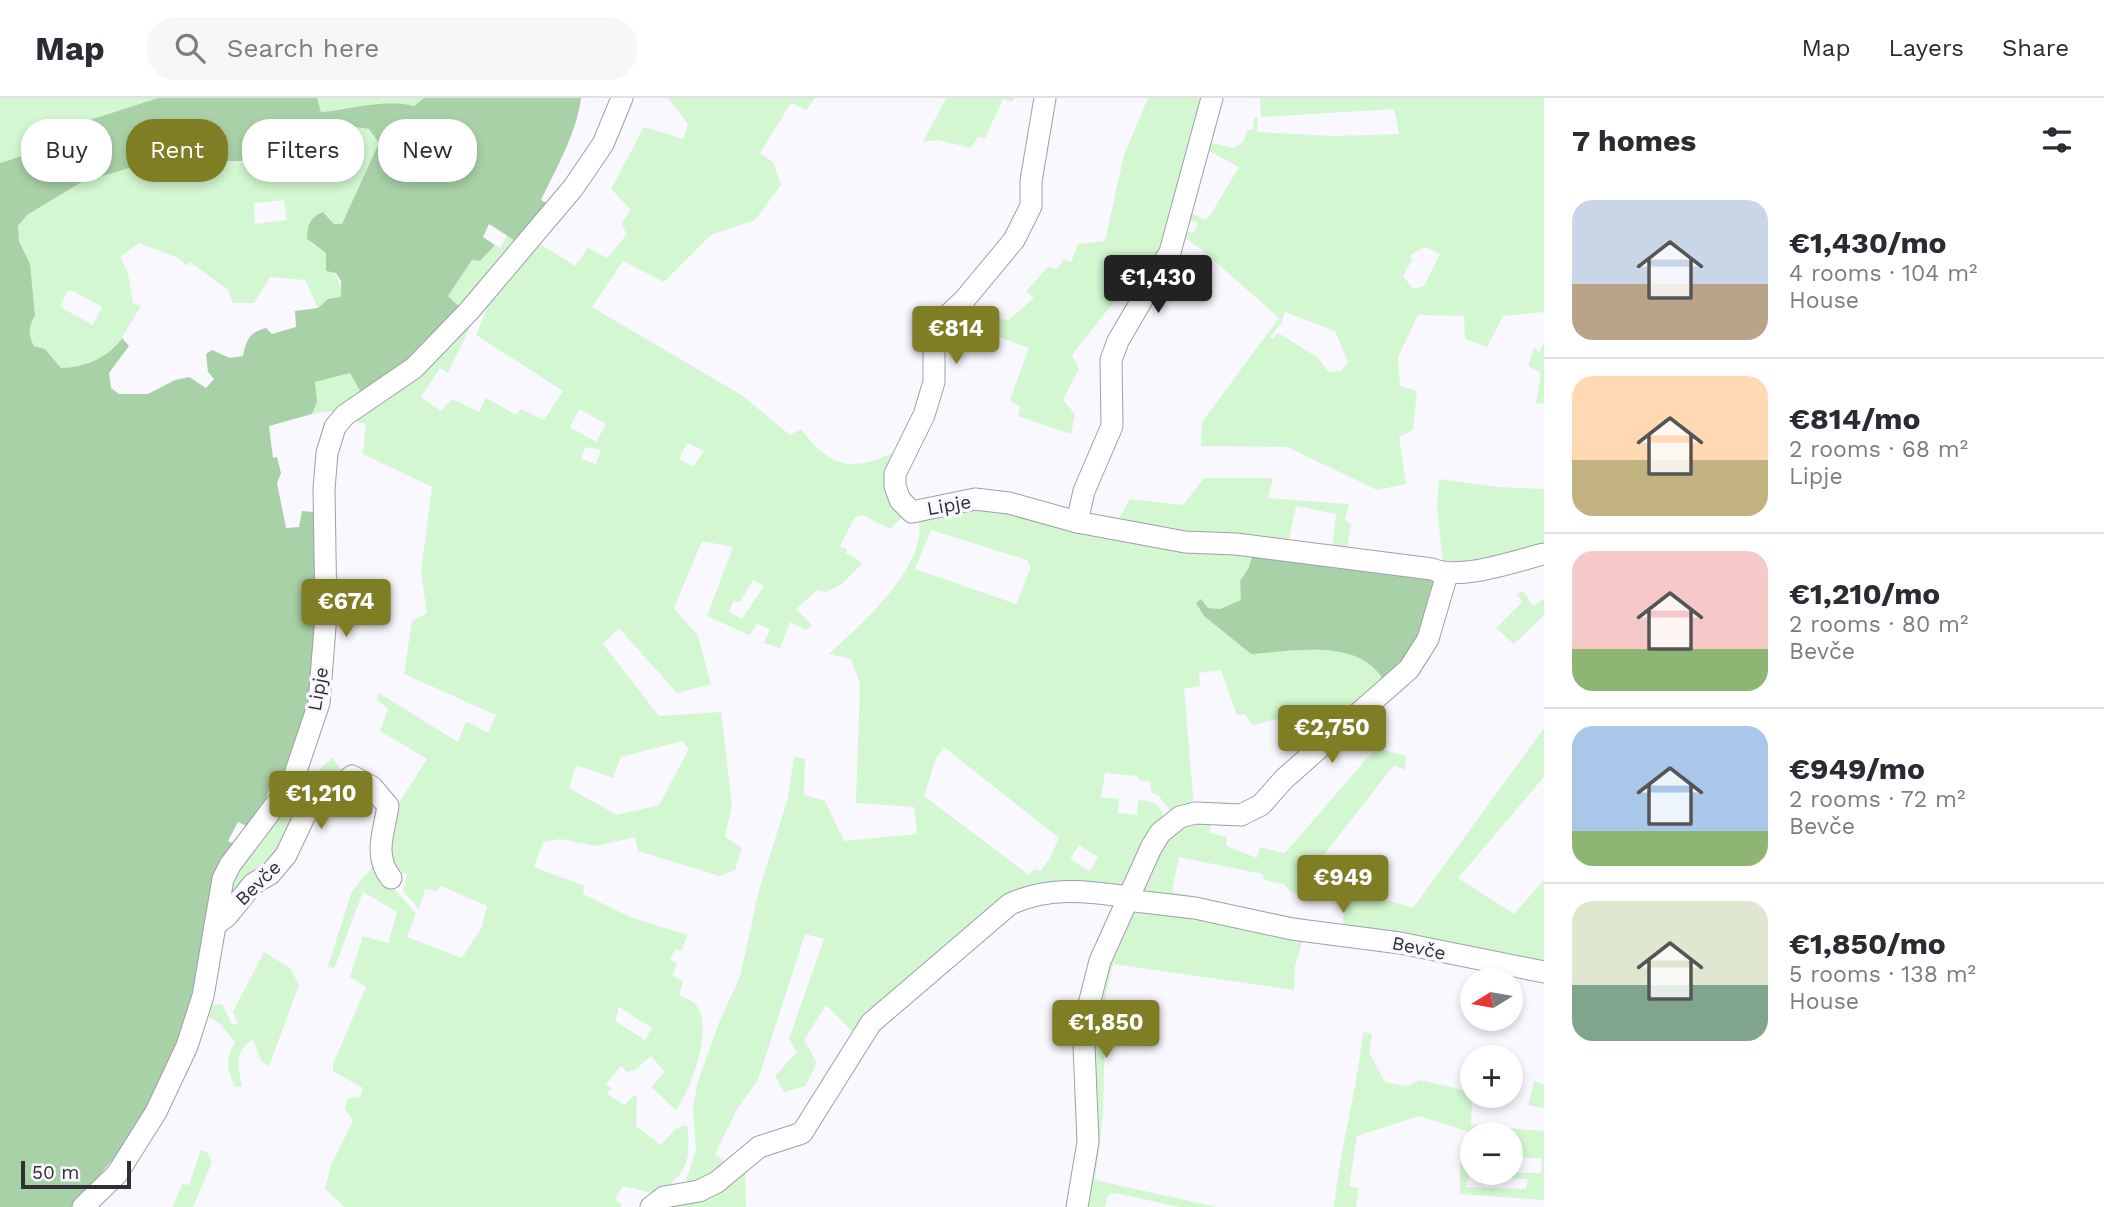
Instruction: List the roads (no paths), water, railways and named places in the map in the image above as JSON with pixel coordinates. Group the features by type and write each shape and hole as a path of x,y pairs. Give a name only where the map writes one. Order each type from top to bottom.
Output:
{"street":[{"name":"Lipje","path":"83,1207 117,1174 161,1101 187,1046 203,996 223,879 230,864 292,783 318,703 326,615 324,488 327,453 335,427 345,415 414,368 469,311 573,188 603,144 622,98"},
{"name":"Lipje","path":"1045,98 1031,181 1031,206 1014,240 965,299 942,321 934,340 934,382 924,415 900,462 895,486 900,500 912,512 975,499 1009,503 1077,522 1185,542 1263,547 1432,569 1442,573 1489,568 1544,554"},
{"path":"1077,522 1084,491 1112,426 1111,360 1118,341 1170,252 1212,98"},
{"path":"1077,1207 1088,1142 1084,1045 1089,1003 1100,961 1139,871 1160,833 1180,817 1195,813 1241,815 1261,805 1284,779 1409,669 1428,639 1445,582 1442,573"},
{"name":"Bevče","path":"215,925 227,916 253,884 270,874 286,855 305,815 352,776 372,787 388,806 380,857 382,867 391,878"},
{"name":"Bevče","path":"651,1207 664,1197 699,1191 717,1182 759,1147 802,1133 872,1023 1010,904 1029,895 1059,891 1127,902 1195,908 1283,928 1400,943 1544,972"}]}
